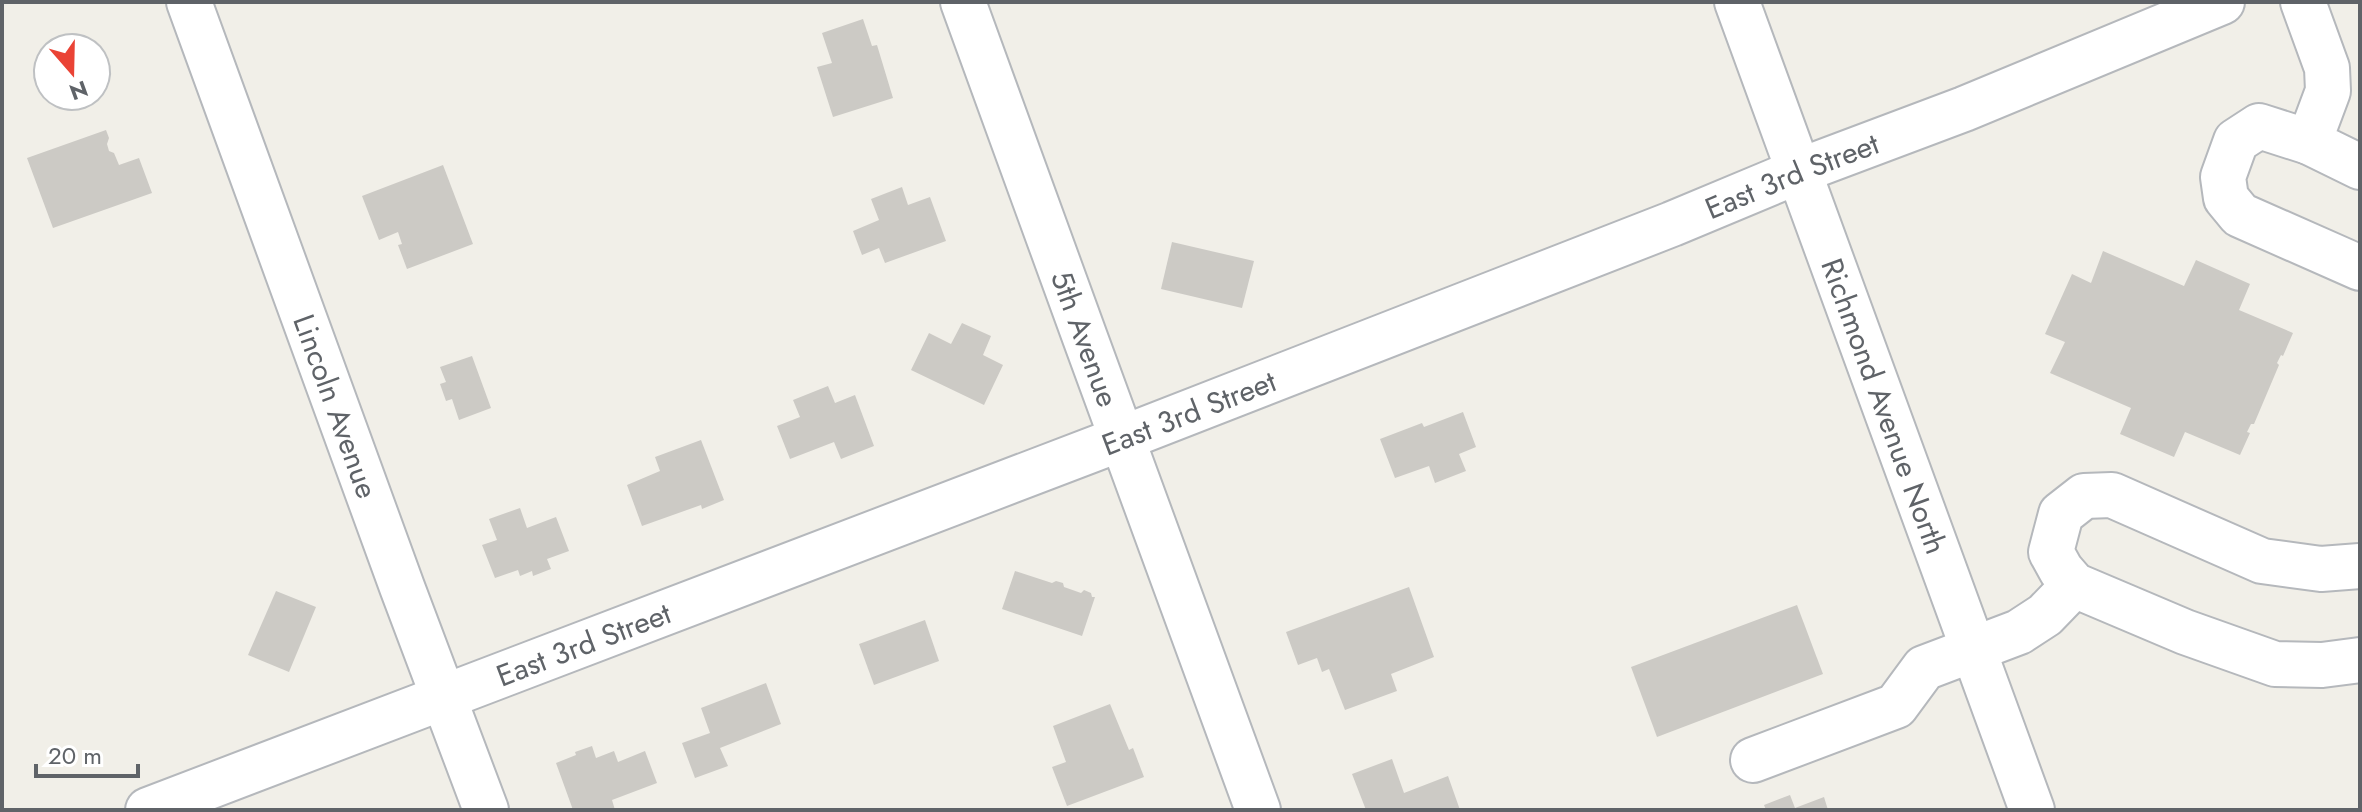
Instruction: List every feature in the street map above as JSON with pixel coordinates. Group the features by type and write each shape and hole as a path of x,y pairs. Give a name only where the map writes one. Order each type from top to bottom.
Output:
{"street":[{"name":"Lincoln Avenue","path":"189,2 486,810"},
{"name":"5th Avenue","path":"963,2 1258,810"},
{"name":"Richmond Avenue North","path":"1737,2 2032,810"},
{"name":"East 3rd Street","path":"148,810 1123,438 1964,109 2222,2"},
{"path":"2303,2 2327,68 2328,80 2328,91 2309,142"},
{"path":"2360,167 2309,142 2259,126 2236,141 2223,177 2226,198 2240,215 2360,268"},
{"path":"2360,566 2321,569 2262,561 2112,495 2084,496 2061,514 2051,552 2074,585 2185,632 2275,664 2322,665 2360,660"},
{"path":"1753,760 1896,706 1924,668 2019,632 2045,615 2074,585"}],"building":[{"path":"863,19 872,46 877,45 893,98 833,117 817,67 832,63 822,33"},
{"path":"106,130 109,151 114,153 119,165 139,158 152,193 53,228 27,158"},
{"path":"443,165 473,244 407,269 398,245 402,244 398,232 379,240 362,196"},
{"path":"902,187 908,205 930,197 946,241 885,263 879,248 862,255 853,231 879,220 871,199"},
{"path":"1172,242 1254,261 1242,308 1161,289"},
{"path":"2103,251 2184,286 2196,260 2250,284 2239,310 2293,333 2277,363 2279,365 2254,424 2247,432 2250,433 2240,455 2185,432 2174,457 2120,434 2131,408 2050,373 2065,342 2045,334 2072,274 2091,283"},
{"path":"962,323 991,336 983,355 1003,365 984,405 911,370 929,333 951,344"},
{"path":"472,356 491,408 459,420 452,399 446,401 440,384 446,382 440,367"},
{"path":"828,386 835,403 855,395 874,446 841,459 834,442 790,459 777,426 800,417 793,400"},
{"path":"1463,412 1476,447 1459,454 1466,471 1435,483 1429,466 1395,478 1380,439"},
{"path":"701,440 724,500 642,526 627,485 660,471 655,457"},
{"path":"520,508 527,528 556,517 569,551 547,559 551,569 533,576 532,571 520,576 518,570 495,578 482,545 497,540 489,519"},
{"path":"1015,571 1052,583 1063,583 1064,587 1081,593 1084,590 1091,593 1095,597 1082,636 1002,609"},
{"path":"1409,587 1434,657 1391,674 1397,691 1345,710 1329,669 1322,672 1317,658 1298,665 1286,632"},
{"path":"276,591 316,607 289,672 248,655"},
{"path":"1797,605 1823,674 1657,737 1631,667"},
{"path":"925,620 939,661 874,685 859,644"},
{"path":"766,683 781,724 720,748 728,766 695,778 682,743 710,733 701,708"},
{"path":"1110,704 1144,777 1067,806 1052,767 1066,762 1053,726"},
{"path":"592,746 596,758 614,751 618,762 645,751 657,783 612,800 615,810 573,810 556,763"},
{"path":"1392,759 1404,793 1448,776 1460,810 1366,810 1352,774"},
{"path":"1790,795 1795,808 1824,797 1828,810 1766,810 1764,805"}]}
